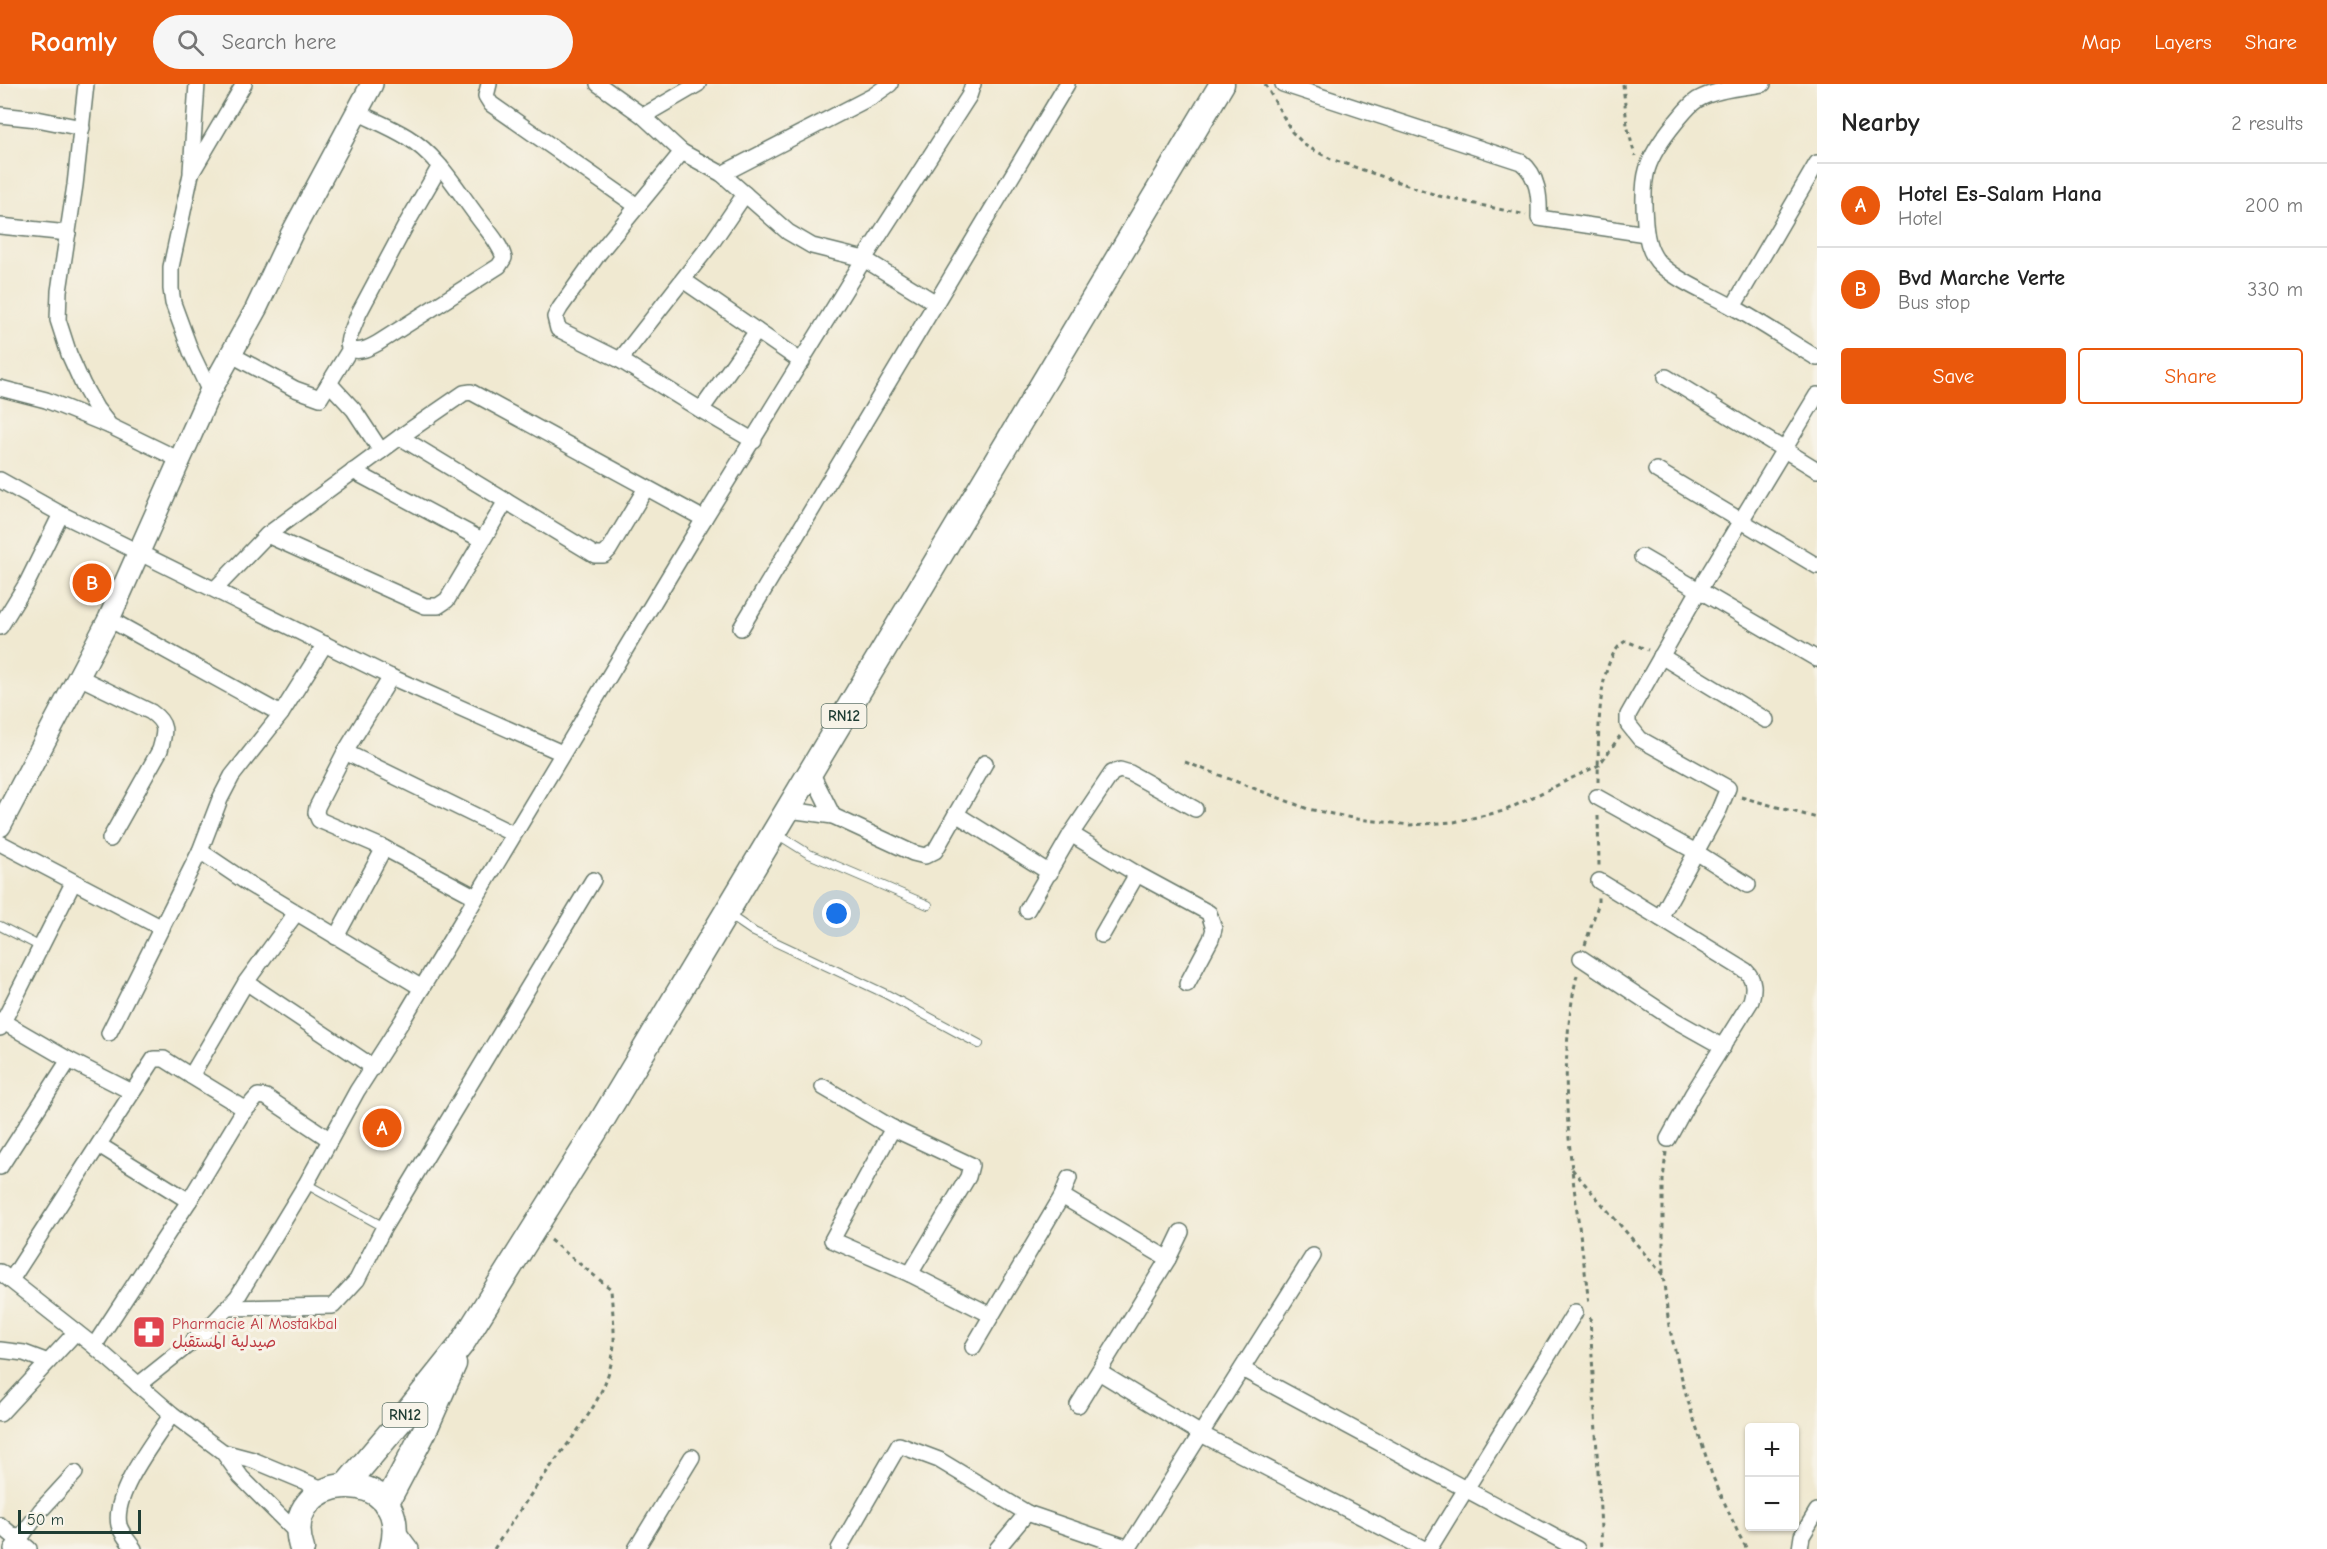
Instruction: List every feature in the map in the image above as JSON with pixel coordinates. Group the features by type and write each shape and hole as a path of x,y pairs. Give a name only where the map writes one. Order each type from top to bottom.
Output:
{"main road":[{"name":"RN12","path":"336,1487 401,1420 461,1345 601,1122 1222,84"},
{"name":"RN12","path":"391,1526 461,1345"},
{"path":"301,1542 303,1514 309,1504 336,1487 369,1490 391,1526"}],"street":[{"path":"86,84 68,233 58,291 58,320 69,354 83,384 96,408 110,426"},
{"path":"197,84 191,174 175,243 171,267 171,289 179,323 210,392"},
{"path":"191,174 244,84"},
{"path":"0,826 109,620 210,392 232,355 291,235 372,84"},
{"path":"489,84 486,96 491,104 637,206"},
{"path":"598,84 643,116 682,152 722,174 788,232 812,246 864,259 936,303"},
{"path":"643,116 698,84"},
{"path":"722,174 873,96 890,84"},
{"path":"138,1385 188,1346 228,1308 260,1261 306,1184 329,1139 562,753 864,259 969,96 973,84"},
{"path":"741,628 1067,84"},
{"path":"1283,84 1521,162 1529,168 1535,180 1540,203 1539,218 1646,234"},
{"path":"1763,84 1710,94 1690,105 1656,147 1645,174 1643,197 1646,234 1653,256 1660,264 1688,284 1733,307 1817,358"},
{"path":"350,349 356,351 378,343 504,262 503,253 431,156 407,137 357,112"},
{"path":"0,115 37,119 82,128"},
{"path":"682,152 593,262 555,317 558,329 620,360 754,441"},
{"path":"350,349 349,338 359,314 440,166"},
{"path":"1733,307 1815,171"},
{"path":"620,360 683,280 746,194"},
{"path":"0,226 68,233"},
{"path":"683,280 802,362"},
{"path":"701,410 757,331"},
{"path":"232,355 295,389 320,398 350,349"},
{"path":"1666,377 1817,470"},
{"path":"329,383 354,410 381,451"},
{"path":"0,388 46,400 110,426 180,460"},
{"path":"215,589 267,535 400,436 464,393 471,392 704,519"},
{"path":"1660,918 1719,810 1728,788 1640,739 1628,724 1628,715 1817,395"},
{"path":"400,436 595,555 604,555 646,488"},
{"path":"1656,470 1817,566"},
{"path":"353,471 482,540"},
{"path":"0,480 61,514 391,677 562,753"},
{"path":"267,535 425,606 438,606 447,600 506,501"},
{"path":"0,627 27,583 61,514"},
{"path":"1642,557 1817,659"},
{"path":"109,620 281,714"},
{"path":"109,1033 200,851 219,799 232,776 281,714 325,644"},
{"path":"1661,656 1766,720"},
{"path":"79,677 151,712 160,718 164,726 165,735 160,750 110,839"},
{"path":"391,677 345,752 316,813 319,820 384,848 476,897"},
{"path":"345,752 513,834"},
{"path":"789,810 832,816 913,853 925,856 935,851 985,763"},
{"path":"1027,910 1071,834 1112,773 1120,770 1130,773 1196,809"},
{"path":"811,772 832,816"},
{"path":"1597,796 1696,852 1748,885"},
{"path":"956,814 1050,873"},
{"path":"1071,834 1137,874 1209,913 1214,929 1211,939 1187,984"},
{"path":"0,843 162,928"},
{"path":"336,937 384,848"},
{"path":"200,851 297,913 422,988"},
{"path":"1102,935 1137,874"},
{"path":"228,1308 333,1306 357,1280 384,1227 593,880"},
{"path":"1599,882 1751,976 1754,984 1751,1001 1692,1095 1668,1139"},
{"path":"74,883 1,1023 132,1092"},
{"path":"192,1076 246,982 297,913"},
{"path":"1581,958 1673,1019 1723,1047"},
{"path":"246,982 373,1067"},
{"path":"245,1109 192,1076 159,1058 154,1059 99,1145 5,1276 94,1346 172,1414 223,1452 241,1477 301,1542"},
{"path":"0,1167 69,1060"},
{"path":"823,1087 892,1128 971,1165 968,1177 910,1274"},
{"path":"94,1346 189,1202 245,1109 258,1096 329,1139"},
{"path":"892,1128 832,1240 910,1274 991,1315"},
{"path":"99,1145 189,1202"},
{"path":"973,1347 1062,1196 1070,1178"},
{"path":"1062,1196 1168,1259"},
{"path":"1078,1406 1168,1259 1181,1232"},
{"path":"839,1549 899,1445 939,1460 1027,1513 1129,1548 1313,1256"},
{"path":"1429,1549 1575,1312"},
{"path":"0,1414 76,1332"},
{"path":"0,1350 24,1353 48,1362"},
{"path":"1242,1369 1577,1549"},
{"path":"1099,1372 1201,1434 1424,1549"},
{"path":"134,1549 119,1526 118,1506 129,1483 172,1414"},
{"path":"223,1452 336,1487"},
{"path":"636,1549 692,1457"},
{"path":"0,1525 20,1546 47,1504 75,1473"},
{"path":"1800,1549 1802,1536 1817,1510"},
{"path":"997,1549 1027,1513"},
{"path":"391,1526 411,1549"}],"lane":[{"path":"775,833 808,854 928,905"},
{"path":"725,913 754,932 886,994 979,1044"},
{"path":"0,926 41,947"},
{"path":"306,1184 384,1227"}],"path":[{"path":"1265,84 1292,132 1306,146 1331,159 1440,196 1539,218"},
{"path":"1623,84 1627,125 1634,153 1645,174"},
{"path":"1185,762 1308,809 1356,819 1410,825 1454,822 1504,811 1599,765 1628,724"},
{"path":"1728,788 1741,797 1817,818"},
{"path":"1581,958 1570,1007 1565,1084 1570,1168 1581,1233 1590,1316 1602,1549"},
{"path":"1668,1139 1663,1180 1663,1275 1669,1326 1686,1395 1712,1475 1747,1549"},
{"path":"1570,1168 1663,1275"},
{"path":"494,1549 521,1507 590,1412 606,1380 613,1355 614,1335 610,1289 534,1227"}],"place":[{"name":"Bvd Marche Verte","path":"92,583"},
{"name":"Hotel Es-Salam Hana","path":"382,1128"},
{"name":"Pharmacie Al Mostakbal صيدلية المستقبل","path":"149,1332"}]}
